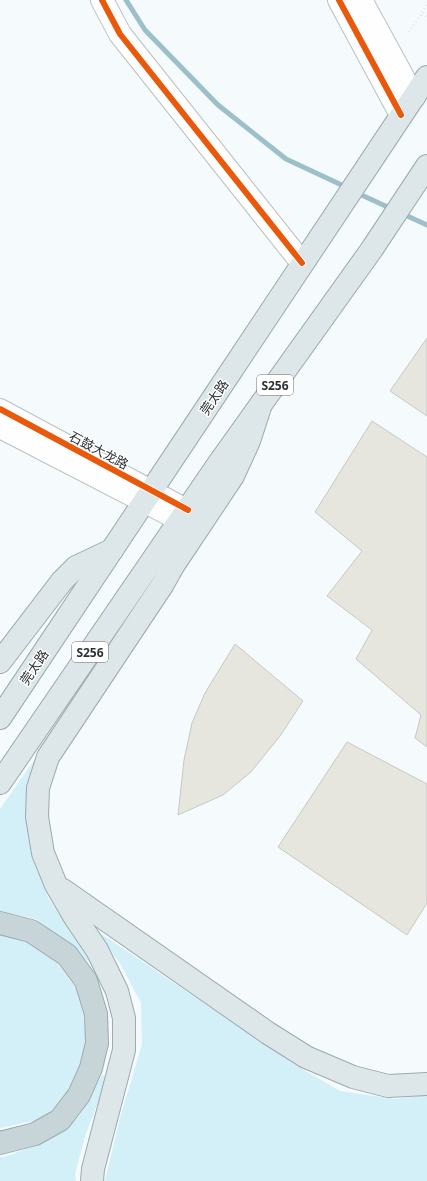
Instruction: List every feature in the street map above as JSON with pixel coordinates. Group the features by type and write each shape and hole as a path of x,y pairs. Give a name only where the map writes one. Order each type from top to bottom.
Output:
{"highway":[{"path":"0,923 31,931 67,955 86,981 96,1014 98,1043 91,1068 78,1095 60,1120 35,1134 0,1143"}],"main road":[{"name":"莞太路","path":"0,718 427,77"},
{"name":"S256","path":"0,783 184,515 372,249 421,175"},
{"path":"92,1181 93,1169 124,1050 124,1018 117,991 97,950 74,916 56,885 43,853 37,817 38,788 48,757 233,476 249,441 260,407"},
{"path":"0,662 62,581 76,567 113,550"},
{"path":"56,885 268,1033 306,1057 353,1077 388,1086 427,1084"}],"street":[{"path":"102,0 120,34 302,263"},
{"path":"339,0 401,115"},
{"path":"362,0 414,97"},
{"name":"石鼓大龙路","path":"0,409 148,496 184,515"},
{"name":"石鼓大龙路","path":"0,428 148,496"}],"path":[{"path":"409,32 427,5"},
{"path":"421,14 427,17"}],"shaded area":[{"path":"35,759 26,800 30,844 48,898 94,966 36,919 0,911 0,809"},
{"path":"97,931 294,1064 340,1091 395,1099 427,1095 427,1181 105,1181 120,1118 142,1044 141,1003 121,965"},
{"path":"0,934 19,936 56,961 77,990 86,1026 82,1069 65,1100 41,1119 0,1128"},
{"path":"102,1075 108,1077 86,1133 75,1174 76,1181 0,1181 0,1157 4,1157 45,1142 79,1116"}],"building":[{"path":"427,338 427,416 390,391"},
{"path":"372,421 427,457 427,747 415,738 421,715 356,659 372,630 327,596 362,551 315,512"},
{"path":"235,644 303,701 280,736 251,772 223,795 178,815 184,760 192,723 205,693"},
{"path":"347,742 427,784 427,903 407,935 278,847"}],"waterway":[{"path":"126,0 145,30 218,105 286,159 346,187"},
{"path":"355,192 392,209"},
{"path":"403,214 427,225"}],"cycle path":[{"path":"102,0 120,34 302,263"},
{"path":"339,0 401,115"},
{"path":"0,409 188,510"}]}
